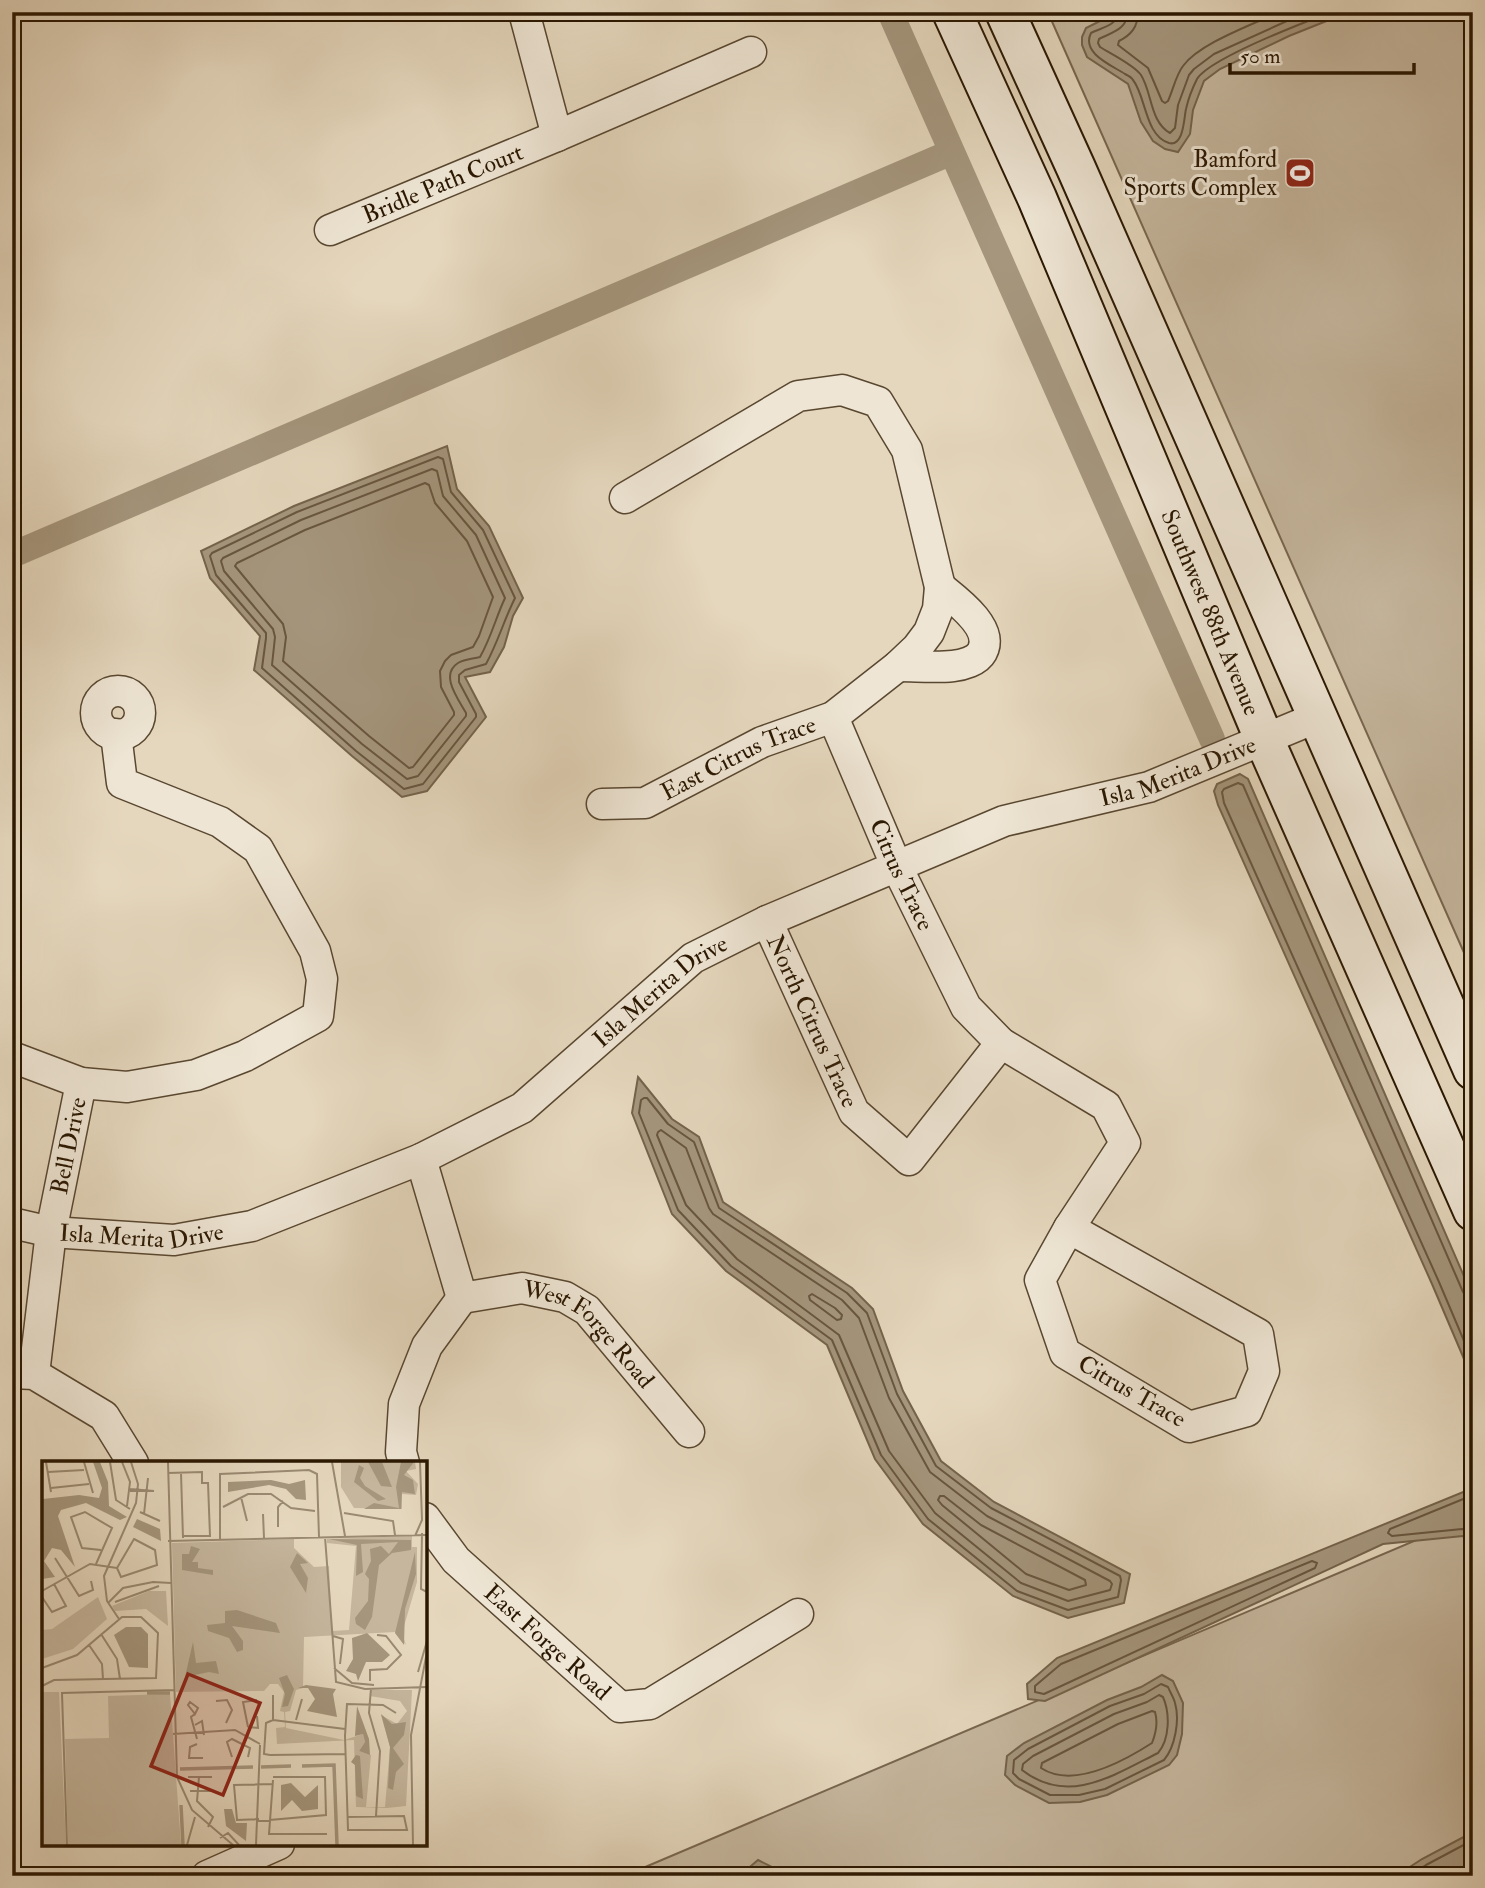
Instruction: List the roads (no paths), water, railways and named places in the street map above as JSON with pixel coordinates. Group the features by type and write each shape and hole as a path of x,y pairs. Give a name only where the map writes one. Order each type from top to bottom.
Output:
{"main road":[{"name":"Southwest 88th Avenue","path":"952,12 1037,198 1264,739 1473,1211"},
{"path":"1005,12 1473,1070"}],"street":[{"path":"524,12 557,136"},
{"name":"Bridle Path Court","path":"330,230 557,136 751,51"},
{"path":"625,498 798,396 842,390 878,402 907,450 940,587 976,620 985,640 983,651 978,658 954,666 898,666"},
{"name":"East Citrus Trace","path":"602,804 645,803 762,742 833,717 917,648 929,632 938,609 940,587"},
{"name":"Citrus Trace","path":"833,717 897,865 966,1007 1001,1042 1107,1106 1125,1143 1069,1228 1040,1280 1065,1353 1189,1427 1247,1411 1264,1371 1258,1334 1069,1228"},
{"name":"Isla Merita Drive","path":"12,1223 51,1232 174,1240 252,1226 421,1159 522,1108 693,958 767,921 1004,821 1149,786 1318,717"},
{"path":"12,1057 81,1083 127,1087 197,1075 245,1056 318,1016 322,979 315,951 258,849 220,821 122,783 116,734"},
{"name":"North Citrus Trace","path":"767,921 854,1112 909,1160 1001,1042"},
{"name":"Bell Drive","path":"23,1374 81,1083"},
{"path":"403,1461 401,1452 404,1404 427,1346 462,1298 421,1159"},
{"name":"West Forge Road","path":"462,1298 522,1288 565,1297 587,1310 689,1432"},
{"path":"23,1374 104,1416 133,1461"},
{"name":"East Forge Road","path":"427,1521 456,1560 620,1707 650,1704 798,1614"},
{"path":"207,1876 274,1846"}],"water":[{"path":"1118,12 1349,12 1289,36 1220,69 1204,81 1193,110 1190,134 1178,152 1165,149 1153,141 1141,122 1128,84 1087,57 1082,45 1086,28"},
{"path":"447,446 457,489 489,526 523,598 513,616 504,647 490,672 465,677 486,717 427,791 402,797 254,670 260,636 210,578 201,551 294,506"},
{"path":"1240,774 1248,779 1473,1297 1473,1380 1218,805 1214,791 1217,784"},
{"path":"638,1077 672,1119 699,1137 723,1202 852,1288 873,1309 903,1391 941,1461 994,1502 1130,1574 1124,1603 1068,1618 1013,1596 923,1524 875,1459 827,1345 726,1271 672,1214 632,1113"},
{"path":"1473,1488 1473,1538 1463,1536 1383,1544 1045,1701 1028,1699 1027,1684 1057,1658"},
{"path":"1162,1675 1173,1681 1183,1703 1182,1734 1177,1755 1169,1765 1107,1795 1080,1802 1049,1803 1015,1785 1005,1775 1007,1756 1024,1743"},
{"path":"1473,1832 1473,1876 1396,1876 1422,1859"},
{"path":"758,1860 790,1876 692,1876 706,1874 715,1869 744,1872"}],"waterway":[{"path":"890,12 1212,739"},
{"path":"12,555 952,152"}],"place":[{"name":"Bamford Sports Complex","path":"1300,173"}]}
